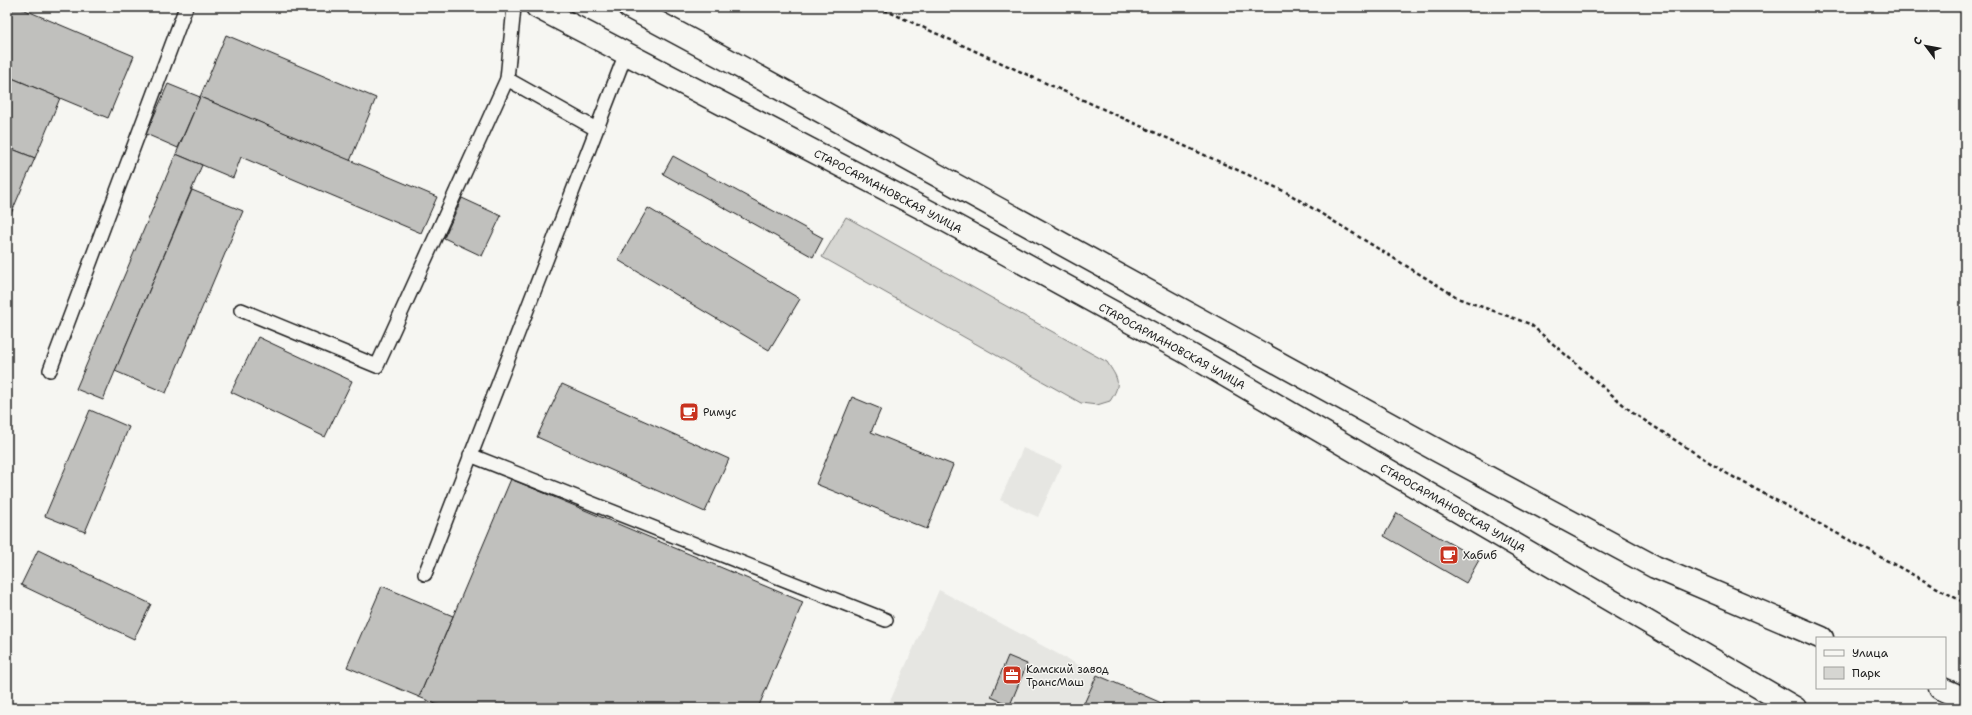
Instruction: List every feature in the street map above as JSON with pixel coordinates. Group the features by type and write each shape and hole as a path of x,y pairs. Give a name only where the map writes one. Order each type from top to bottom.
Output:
{"main road":[{"name":"СТАРОСАРМАНОВСКАЯ УЛИЦА","path":"537,7 943,219 1182,350 1795,708"},
{"path":"629,7 740,66 1433,448 1655,567 1820,637"},
{"path":"1942,689 1965,699"}],"lane":[{"path":"50,370 186,7"},
{"path":"241,310 377,366 507,78 514,7"},
{"path":"425,574 626,53"},
{"path":"507,78 596,129"},
{"path":"470,455 886,620"}],"path":[{"path":"878,7 1286,192 1460,299 1530,324 1633,413 1726,473 1965,602"}],"shaded area":[{"path":"1023,448 1062,465 1038,517 1000,500"},
{"path":"939,590 1097,675 1173,708 887,708"}],"green space":[{"path":"846,217 1107,362 1117,381 1116,390 1110,401 1097,405 1081,403 822,257"}],"building":[{"path":"7,7 18,7 134,56 108,118 7,76"},
{"path":"226,35 376,98 350,161 200,97"},
{"path":"7,76 60,98 35,158 7,147"},
{"path":"168,84 200,97 178,148 146,134"},
{"path":"200,97 437,197 421,233 241,157 233,178 176,154"},
{"path":"7,147 35,158 7,223"},
{"path":"176,154 202,165 103,400 76,389"},
{"path":"673,156 823,238 813,257 663,174"},
{"path":"192,190 243,211 166,393 115,371"},
{"path":"462,198 501,216 482,256 444,238"},
{"path":"648,208 800,299 769,350 618,260"},
{"path":"258,337 352,381 325,437 231,392"},
{"path":"562,384 729,459 705,512 537,437"},
{"path":"852,397 881,409 871,432 953,465 927,529 816,484"},
{"path":"90,410 129,427 85,532 45,516"},
{"path":"511,479 803,602 758,708 445,708 419,697"},
{"path":"1397,513 1479,560 1466,583 1384,536"},
{"path":"38,550 151,604 134,639 21,585"},
{"path":"382,586 453,616 419,697 347,667"},
{"path":"1008,656 1027,664 1010,705 991,697"},
{"path":"1097,675 1173,708 1082,708"}],"place":[{"name":"Римус","path":"689,412"},
{"name":"Хабиб","path":"1449,555"},
{"name":"Камский завод ТрансМаш","path":"1012,675"}]}
